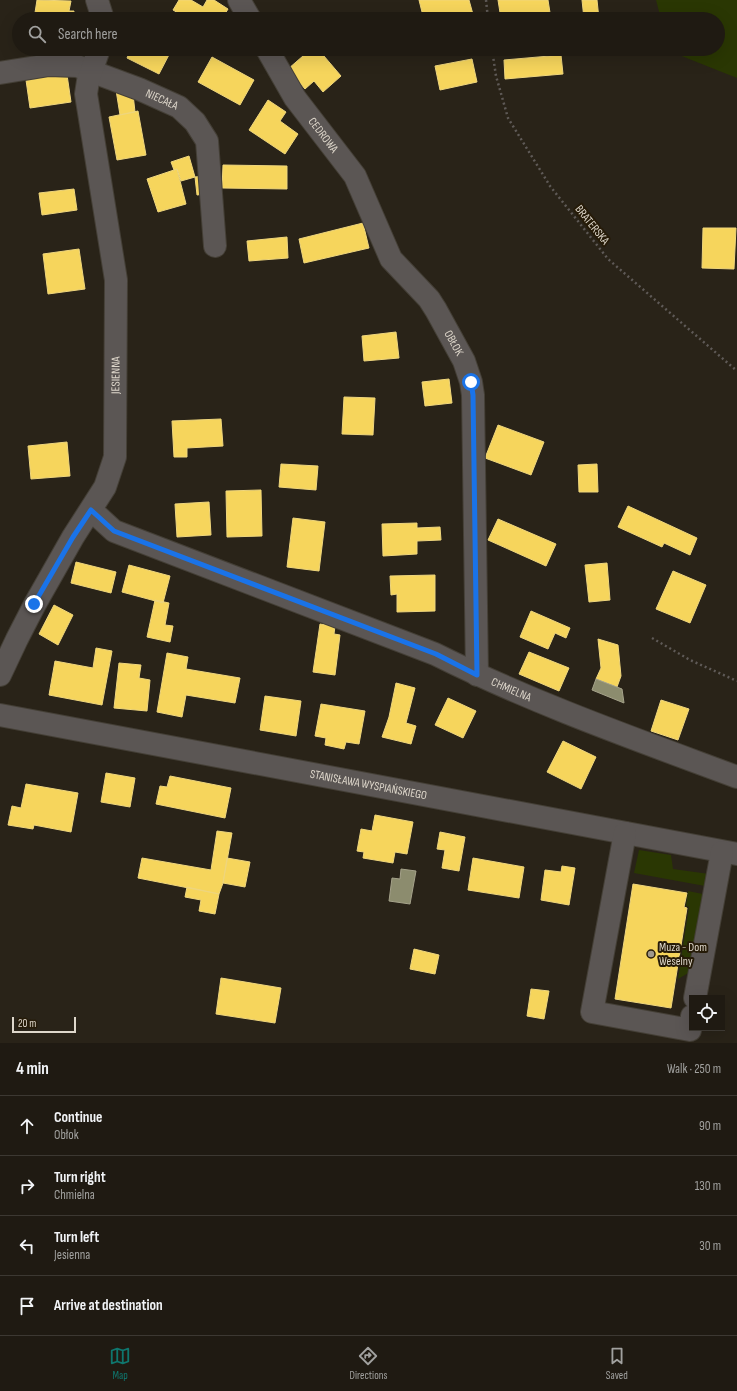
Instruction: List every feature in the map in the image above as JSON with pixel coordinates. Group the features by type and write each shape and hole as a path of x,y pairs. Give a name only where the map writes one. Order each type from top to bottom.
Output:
{"street":[{"path":"97,0 101,12"},
{"path":"239,0 246,12"},
{"name":"JESIENNA","path":"0,675 34,604 73,537 105,487 115,457 116,280 86,94 88,81 97,56"},
{"name":"CEDROWA","path":"271,56 295,98 356,176 375,223"},
{"name":"NIECAŁA","path":"0,73 49,65 77,66 92,70 179,107 195,122 207,141 215,246"},
{"name":"OBŁOK","path":"375,223 391,259 429,299 436,310 464,361 471,382 473,395 477,675"},
{"name":"CHMIELNA","path":"91,510 114,531 436,654 477,675 609,730 737,777"},
{"name":"STANISŁAWA WYSPIAŃSKIEGO","path":"0,716 729,853"},
{"path":"625,833 592,1012 689,1030"},
{"path":"696,995 729,853"}],"path":[{"path":"486,0 487,12"},
{"name":"BRATERSKA","path":"493,56 496,76 508,118 550,186 608,259 737,371"},
{"path":"652,638 690,660 737,681"}],"green space":[{"path":"656,0 737,0 737,78 682,56 725,56 725,12 659,12"},
{"path":"639,850 671,855 673,869 709,874 705,886 634,873"},
{"path":"688,891 703,894 690,972 678,979 689,907 686,906"}],"building: Homes":[{"path":"37,0 71,1 69,11 74,11 74,12 35,12"},
{"path":"179,0 191,0 203,7 207,0 214,0 228,9 226,12 176,12 173,10"},
{"path":"419,0 469,0 472,12 422,12"},
{"path":"498,0 548,0 550,12 500,12"},
{"path":"582,0 597,0 598,12 583,12"},
{"path":"128,56 168,56 159,74 127,58"},
{"path":"303,56 324,56 341,76 323,92 314,81 305,89 288,69"},
{"path":"561,56 563,74 505,79 504,60"},
{"path":"212,57 254,80 240,105 198,82"},
{"path":"472,59 477,82 440,90 435,66"},
{"path":"66,68 71,102 30,108 26,80 36,79 35,73"},
{"path":"116,90 133,94 135,112 120,115"},
{"path":"268,100 286,112 280,121 298,134 285,154 249,130"},
{"path":"138,111 146,155 117,160 109,117"},
{"path":"189,156 195,177 181,181 177,169 174,170 171,162"},
{"path":"223,165 287,166 287,189 222,188"},
{"path":"177,169 186,204 158,212 147,179"},
{"path":"204,176 205,194 197,195 195,177"},
{"path":"74,189 77,210 42,215 39,193"},
{"path":"363,223 369,248 304,263 299,239"},
{"path":"703,228 736,228 734,269 702,268"},
{"path":"287,237 288,258 249,261 247,241"},
{"path":"79,249 85,289 48,294 43,254"},
{"path":"396,332 399,358 364,361 362,336"},
{"path":"449,379 452,403 425,406 422,382"},
{"path":"344,397 375,398 373,435 342,434"},
{"path":"221,419 223,446 187,448 187,457 174,457 172,421"},
{"path":"498,425 544,442 531,475 485,458"},
{"path":"67,442 70,476 31,479 28,446"},
{"path":"281,464 318,466 316,490 279,487"},
{"path":"597,464 598,492 579,492 578,465"},
{"path":"261,490 262,536 227,537 226,491"},
{"path":"209,502 211,535 177,537 175,504"},
{"path":"628,506 697,538 690,555 664,543 662,547 618,527"},
{"path":"293,518 325,522 319,571 287,567"},
{"path":"498,519 556,544 546,566 488,540"},
{"path":"417,523 417,528 440,527 441,540 417,541 417,554 383,556 382,524"},
{"path":"76,562 116,572 111,593 71,583"},
{"path":"607,563 610,600 589,602 585,565"},
{"path":"129,565 170,576 163,603 122,592"},
{"path":"673,571 706,585 690,623 656,609"},
{"path":"435,575 435,611 397,612 397,594 391,595 390,576"},
{"path":"155,600 169,603 165,625 173,626 170,642 147,637"},
{"path":"54,605 73,615 58,645 39,634"},
{"path":"531,611 570,628 566,638 555,633 548,649 520,637"},
{"path":"320,624 335,626 334,634 340,635 335,675 313,672"},
{"path":"598,639 618,645 621,676 617,687 596,679 601,668"},
{"path":"96,648 112,651 102,705 49,695 55,661 93,668"},
{"path":"529,652 569,668 559,691 519,674"},
{"path":"167,653 188,657 186,669 240,678 235,703 186,695 182,717 157,712"},
{"path":"119,663 141,665 139,678 150,680 147,711 114,708"},
{"path":"396,683 415,688 406,723 416,726 411,744 382,737 389,717"},
{"path":"265,696 301,701 296,736 260,730"},
{"path":"448,698 476,711 463,738 435,725"},
{"path":"661,700 689,709 678,740 651,731"},
{"path":"321,704 365,711 359,744 346,742 344,749 325,745 326,738 315,736"},
{"path":"563,741 596,757 581,789 547,772"},
{"path":"106,773 135,778 130,807 101,802"},
{"path":"170,776 231,788 225,818 156,804 160,786 167,787"},
{"path":"26,784 78,793 71,832 34,825 33,829 8,825 12,806 21,808"},
{"path":"375,815 413,822 407,854 395,852 393,863 363,858 364,852 357,851 361,829 372,831"},
{"path":"217,831 232,833 223,883 219,894 138,878 142,858 211,870"},
{"path":"440,832 465,837 459,871 442,868 445,850 437,849"},
{"path":"227,858 250,862 245,887 223,883"},
{"path":"473,858 524,867 519,898 468,890"},
{"path":"562,866 575,868 569,905 541,900 545,870 561,872"},
{"name":"Muza - Dom Weselny","path":"633,884 687,893 684,907 687,908 671,1008 615,999"},
{"path":"187,887 219,894 215,914 199,911 201,900 185,897"},
{"path":"414,949 439,955 435,974 410,969"},
{"path":"221,978 281,988 275,1023 216,1014"},
{"path":"531,989 549,991 544,1019 527,1016"}],"building: Industry":[{"path":"596,679 622,689 624,703 592,690"},
{"path":"401,869 416,871 410,904 389,901 392,878 400,879"}],"place":[{"name":"Muza - Dom Weselny","path":"651,954"}],"route":[{"path":"34,604 73,537 91,510 114,531 436,654 477,675 473,395 471,382"}]}
